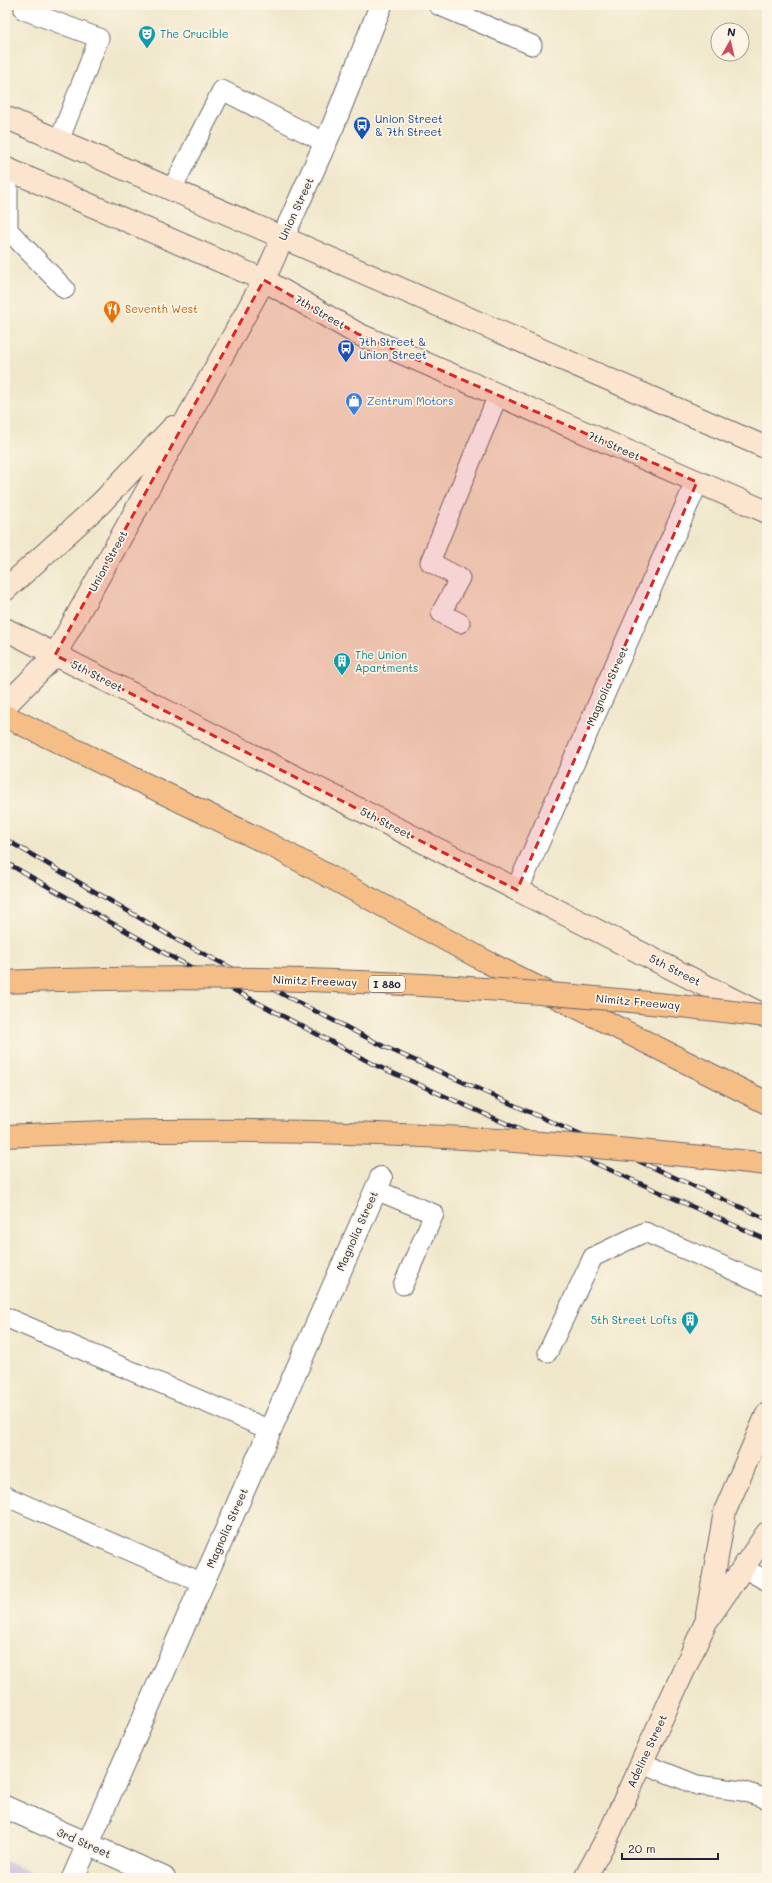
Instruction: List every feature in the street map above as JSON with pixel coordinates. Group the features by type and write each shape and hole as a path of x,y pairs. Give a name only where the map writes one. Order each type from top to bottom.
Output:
{"main road":[{"path":"5,117 767,448"},
{"name":"7th Street","path":"7,169 264,280 358,334 767,512"},
{"name":"Union Street","path":"5,706 55,655 264,280 283,237"},
{"name":"Union Street","path":"5,590 101,503 195,405"},
{"name":"5th Street","path":"5,629 767,1017"},
{"path":"5,716 271,845 488,963 767,1103"},
{"name":"Nimitz Freeway","path":"5,982 212,980 378,983 570,996 767,1017"},
{"path":"5,1136 113,1133 249,1132 391,1135 597,1147 767,1164"},
{"name":"Adeline Street","path":"706,1622 724,1511 767,1414"},
{"name":"Adeline Street","path":"585,1878 608,1836 706,1622 767,1533"}],"street":[{"name":"Union Street","path":"283,237 326,143 381,5"},
{"name":"Magnolia Street","path":"517,890 697,482"},
{"name":"Magnolia Street","path":"73,1878 378,1184"},
{"name":"3rd Street","path":"5,1807 160,1877"}],"lane":[{"path":"438,5 532,45"},
{"path":"24,10 99,38 59,141"},
{"path":"171,190 222,90 326,143"},
{"path":"7,169 8,230 66,289"},
{"path":"460,623 441,613 460,578 430,562 498,395"},
{"path":"378,1184 434,1214 403,1285"},
{"path":"548,1352 593,1257 645,1232 767,1285"},
{"path":"5,1317 270,1430"},
{"path":"5,1496 203,1583"},
{"path":"743,1568 767,1581"},
{"path":"642,1762 697,1785 742,1791 767,1799"}],"highlighted area":[{"path":"264,280 358,334 697,482 517,890 55,655"}],"shaded area":[{"path":"5,1861 31,1872 29,1878 5,1878"}],"railway":[{"path":"5,839 179,941 385,1047 767,1219"},
{"path":"5,862 168,955 375,1065 767,1240"}],"place":[{"name":"The Crucible","path":"147,49"},
{"name":"Union Street & 7th Street","path":"362,140"},
{"name":"Seventh West","path":"112,324"},
{"name":"7th Street & Union Street","path":"346,363"},
{"name":"Zentrum Motors","path":"354,416"},
{"name":"The Union Apartments","path":"342,676"},
{"name":"5th Street Lofts","path":"690,1335"}]}
